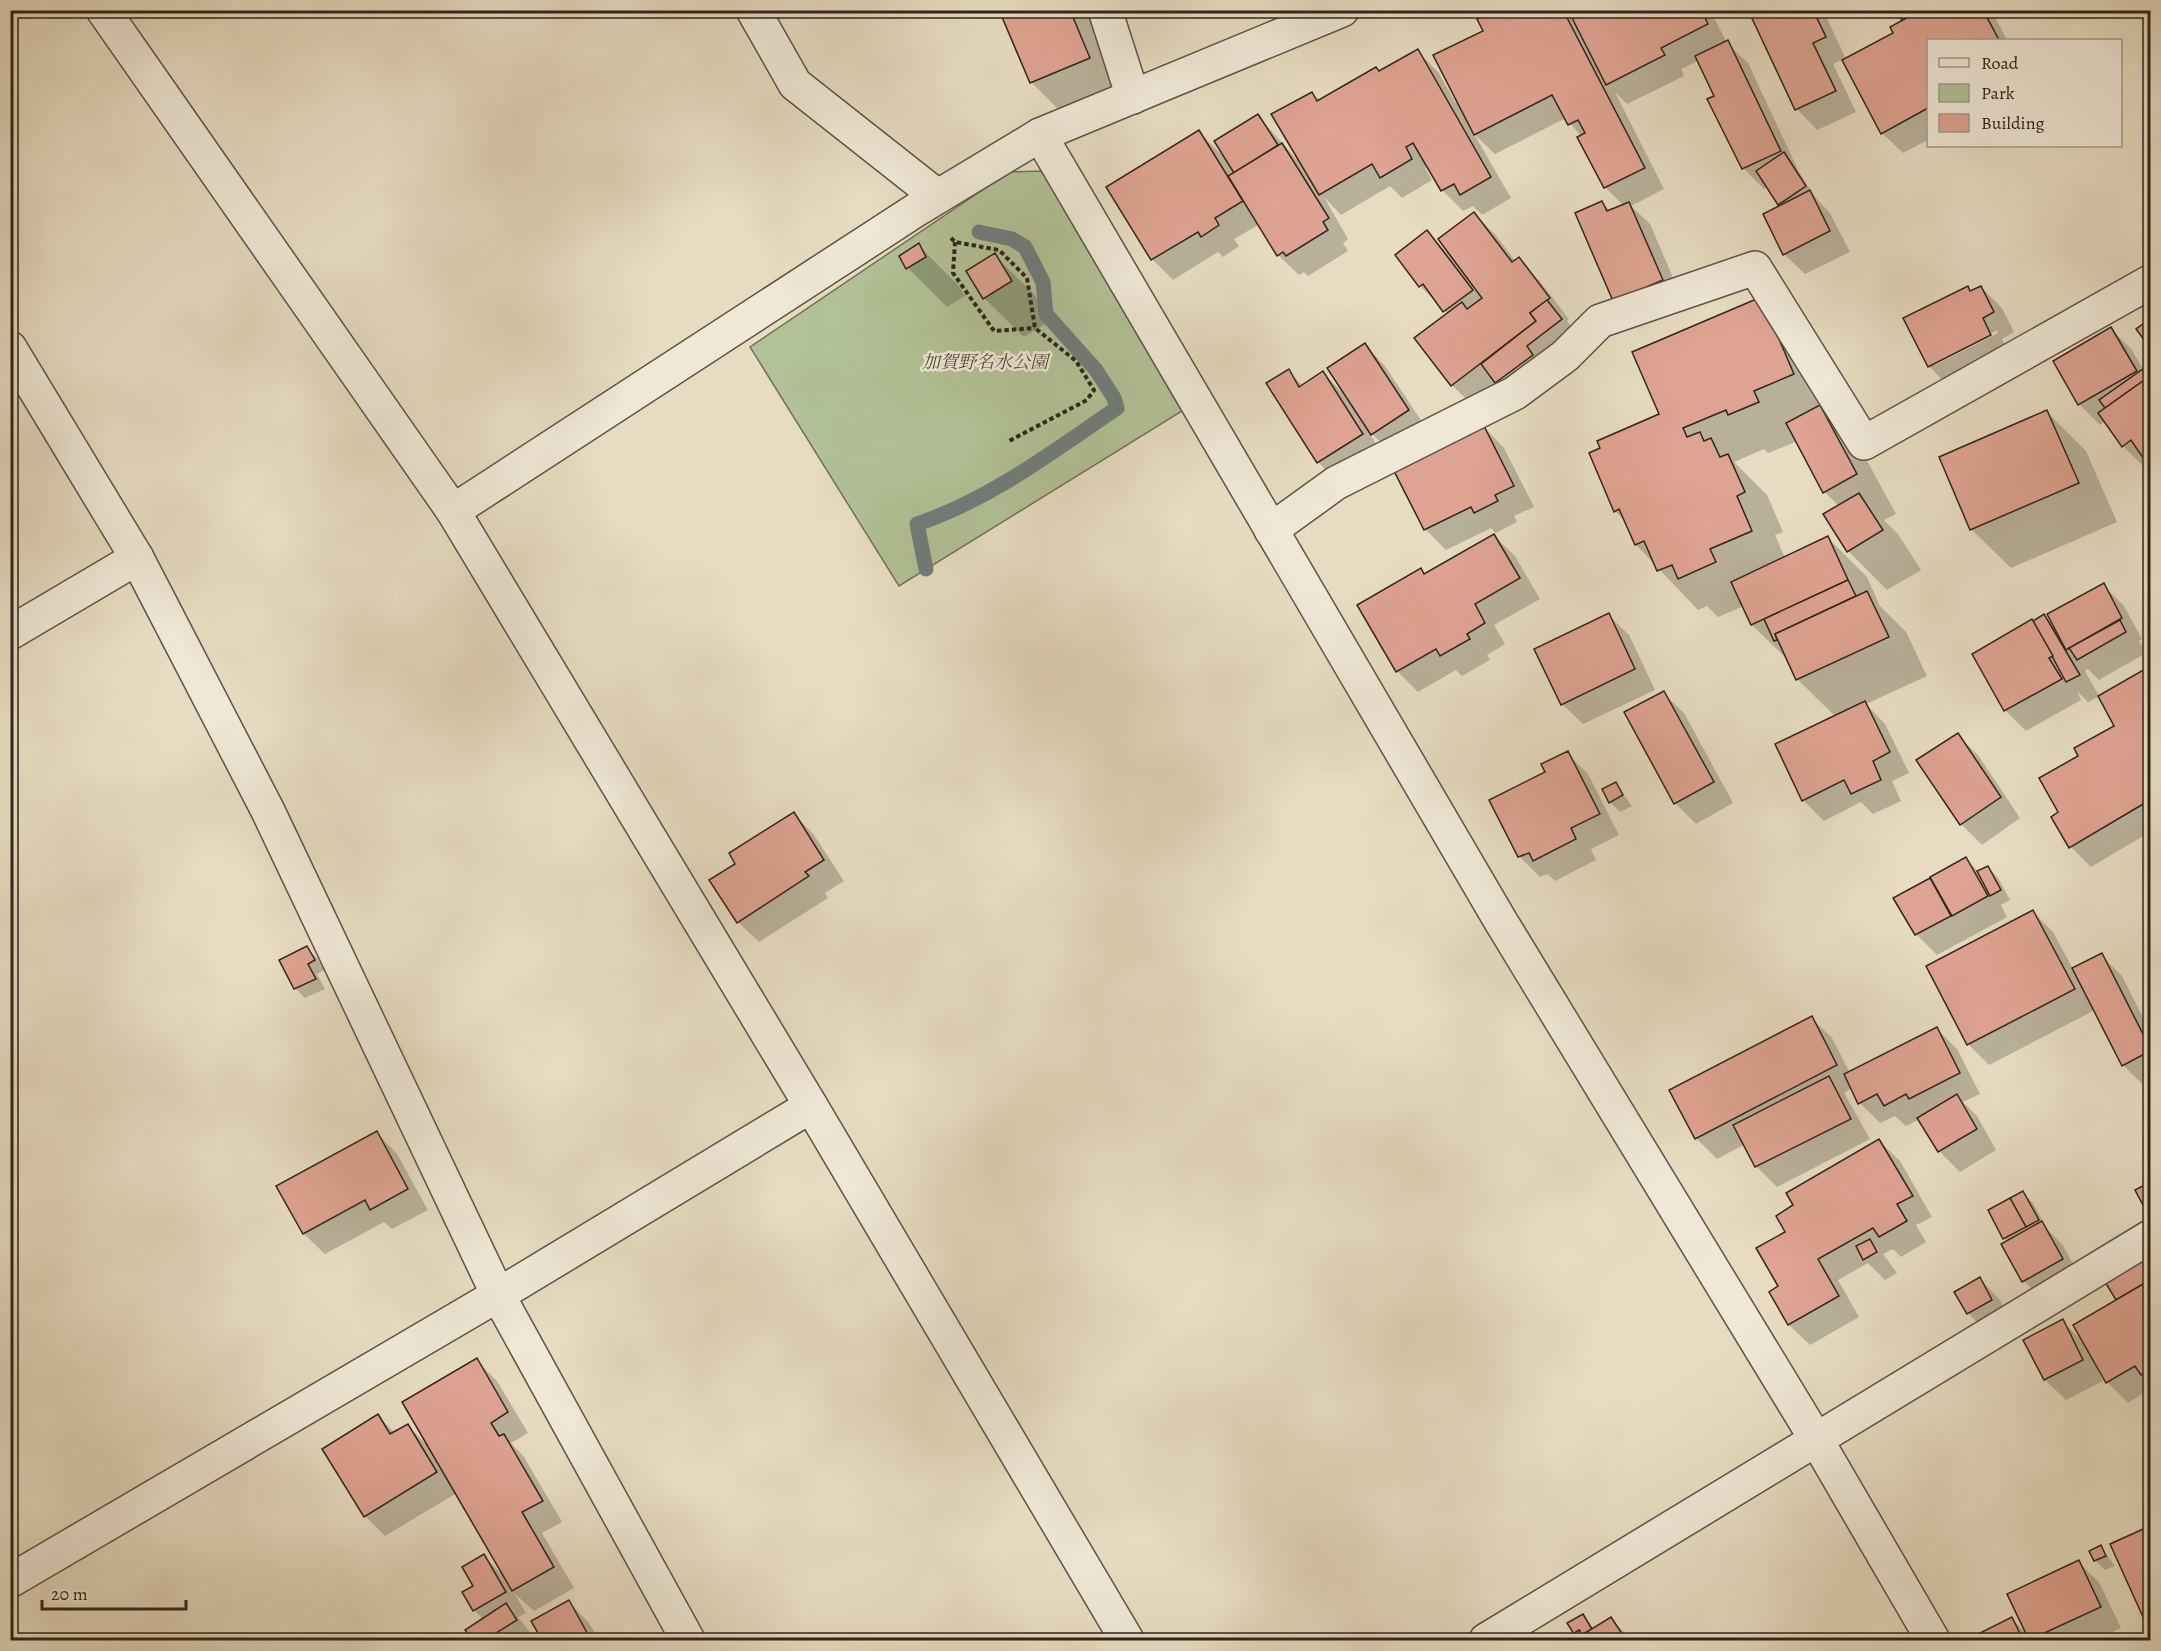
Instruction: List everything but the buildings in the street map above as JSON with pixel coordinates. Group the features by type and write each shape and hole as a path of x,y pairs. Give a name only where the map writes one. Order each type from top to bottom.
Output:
{"street":[{"path":"104,10 453,511 811,1106 1127,1641"},
{"path":"753,10 795,84 928,202"},
{"path":"1105,10 1133,97"},
{"path":"453,511 928,202 1040,135 1342,10"},
{"path":"1040,135 1500,920 1816,1439 1933,1641"},
{"path":"1271,530 1336,483 1515,393 1565,356 1600,321 1755,268 1864,443 2151,282"},
{"path":"10,348 137,558 268,811 498,1295 688,1641"},
{"path":"10,633 137,558"},
{"path":"10,1581 498,1295 811,1106"},
{"path":"1486,1641 2151,1237"}],"path":[{"path":"928,202 955,242 953,273 994,331 1035,328"},
{"path":"955,242 999,250 1027,278 1035,328 1076,361 1094,390 1087,400 1009,441"}],"green space":[{"name":"加賀野名水公園","path":"1044,171 1182,411 899,586 750,347 1009,172"}],"waterway":[{"path":"926,569 917,524 944,514 996,488 1117,408 1114,398 1096,370 1046,314 1043,282 1025,247 1012,239 979,232"}]}
